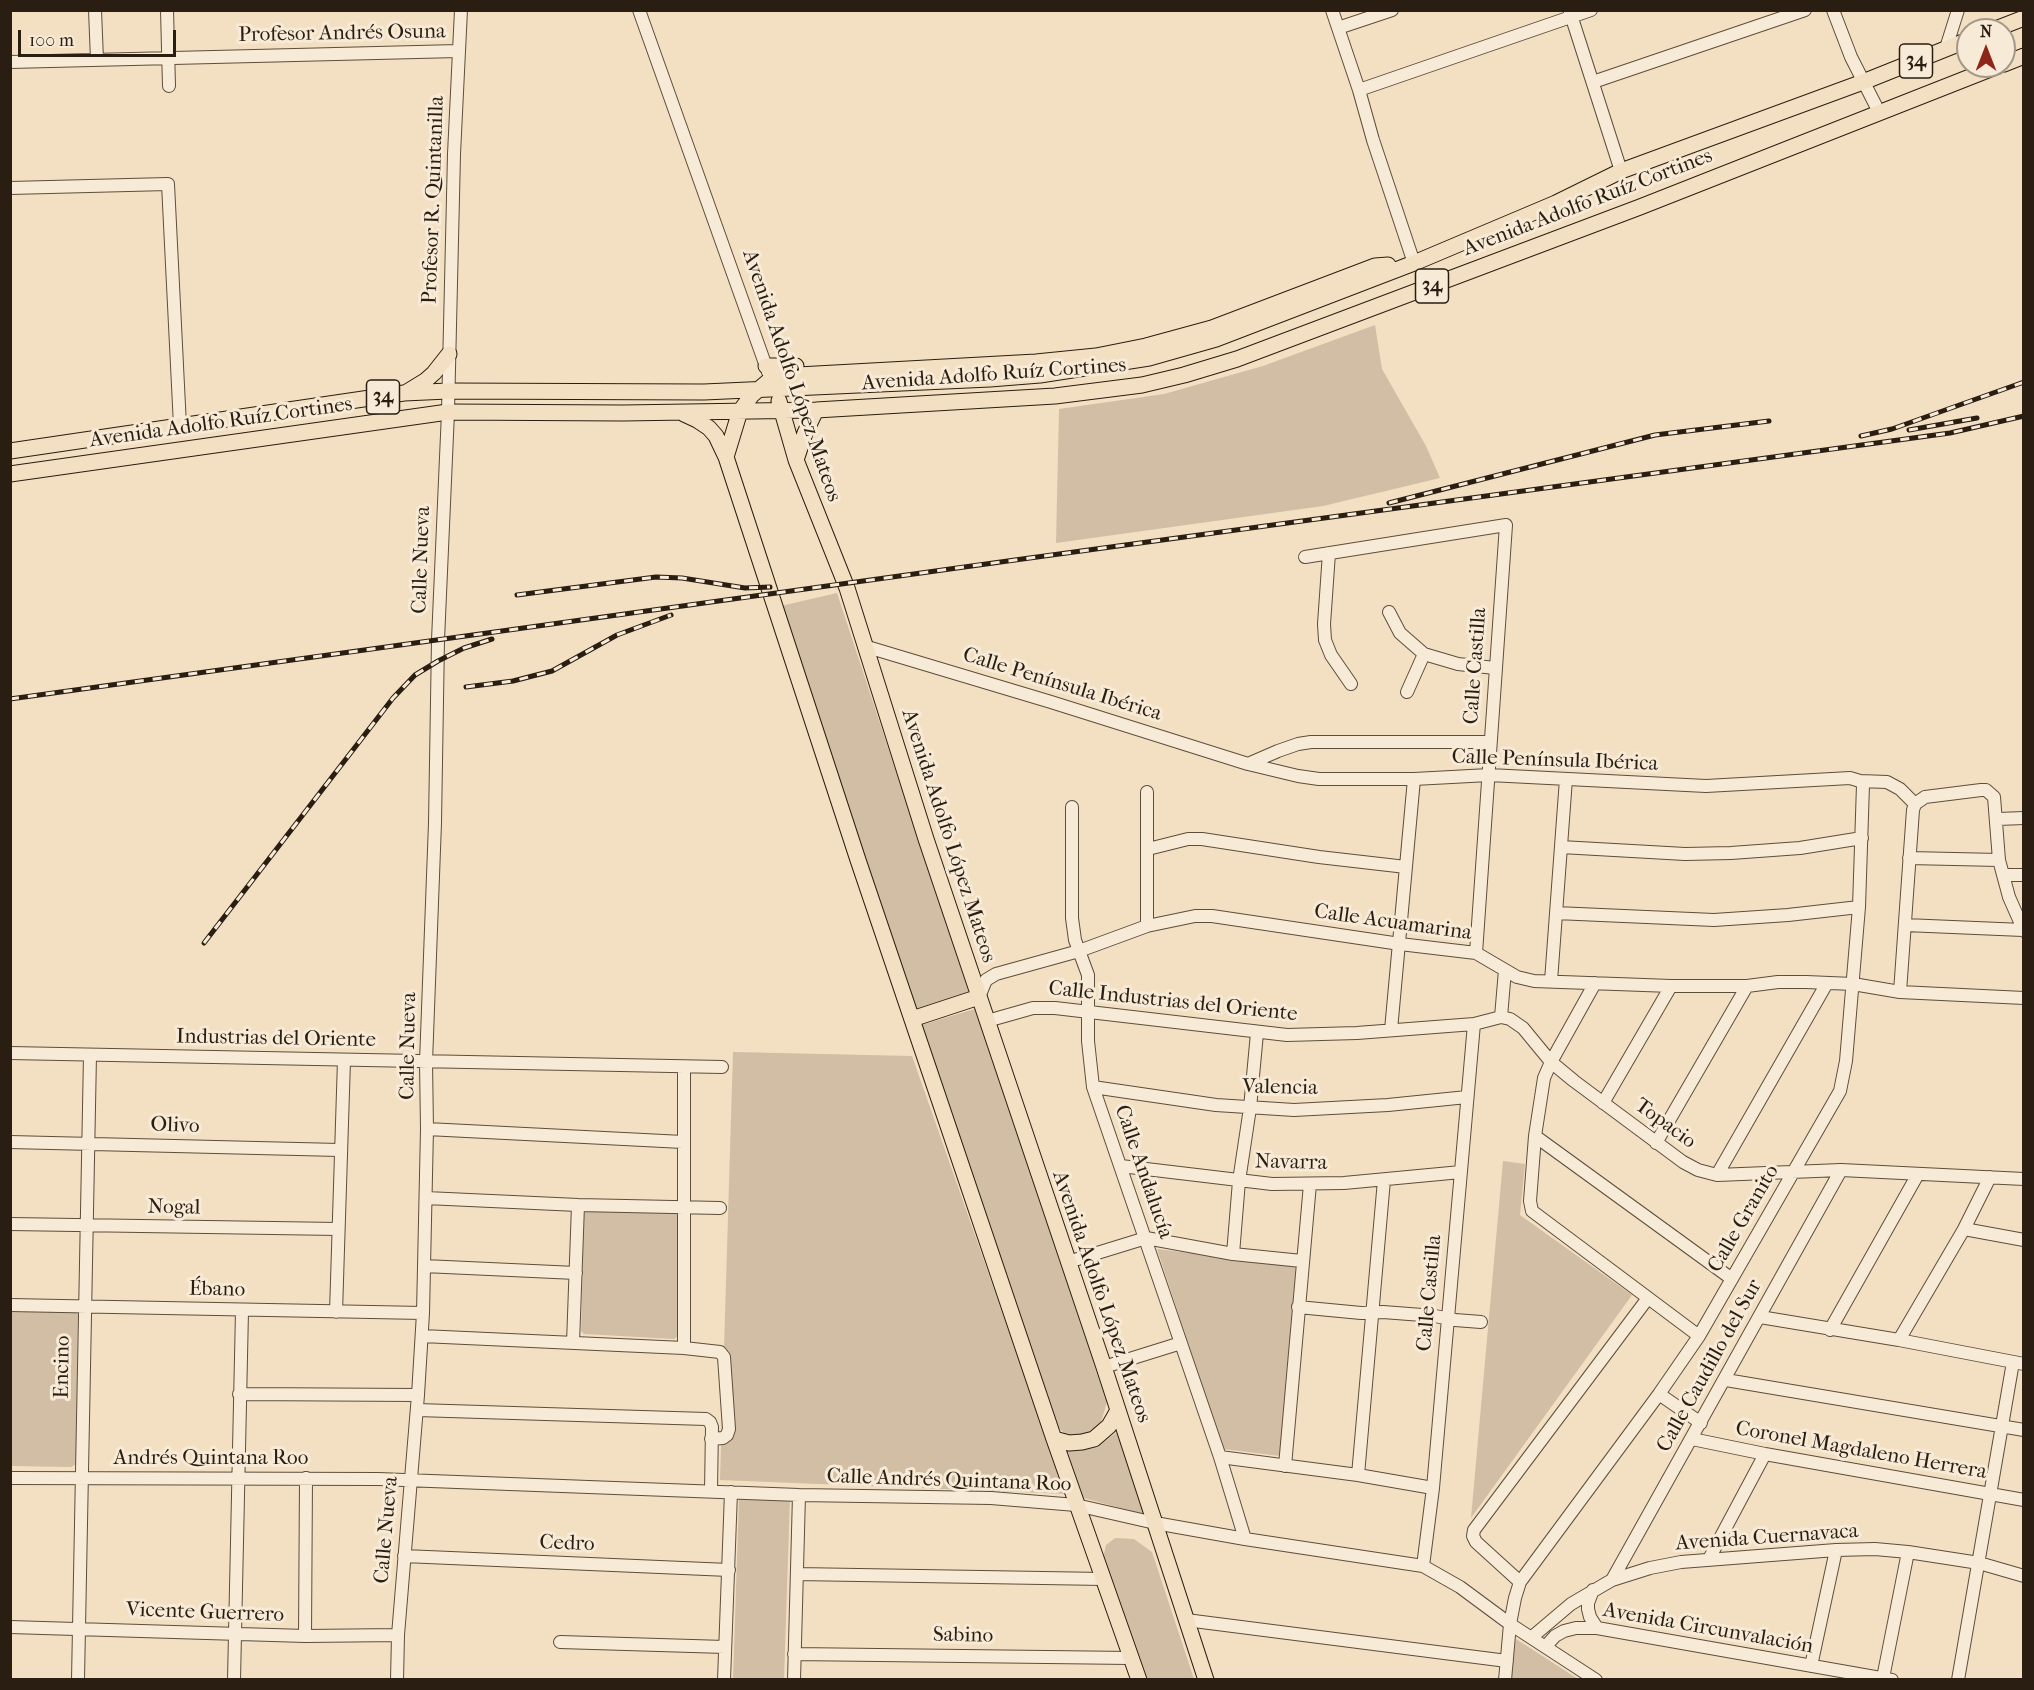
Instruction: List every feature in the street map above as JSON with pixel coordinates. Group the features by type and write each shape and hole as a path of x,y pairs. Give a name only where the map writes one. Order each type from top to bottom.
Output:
{"main road":[{"name":"Avenida Adolfo Ruíz Cortines","path":"770,378 1040,375 1149,358 1216,339 1410,264 1556,203 1621,171 1863,82 1956,44"},
{"name":"Avenida Adolfo Ruíz Cortines","path":"10,474 448,412 816,410 1055,396 1142,385 1237,359 1618,215 1967,78"},
{"name":"Avenida Adolfo Ruíz Cortines","path":"10,451 404,393 448,391 616,393 758,389 770,378 791,374 1036,362 1096,356 1146,346 1212,328 1375,266 1410,264"},
{"path":"404,393 425,381 448,354"},
{"name":"Avenida Adolfo López Mateos","path":"770,378 796,460 846,588 1206,1680"},
{"path":"726,457 740,411 758,389"},
{"path":"796,460 816,410"},
{"path":"679,412 709,428 716,436 726,457 828,770 1053,1439 1139,1680"},
{"path":"912,1019 979,997"},
{"path":"1053,1439 1069,1443 1094,1439 1109,1426 1117,1412"}],"street":[{"path":"95,10 97,60"},
{"path":"167,10 169,86"},
{"name":"Profesor R. Quintanilla","path":"448,391 461,10"},
{"name":"Avenida Adolfo López Mateos","path":"639,10 770,378"},
{"path":"1332,10 1359,90 1410,264"},
{"path":"1338,28 1392,10"},
{"path":"1359,90 1571,14 1592,10"},
{"path":"1593,82 1805,10"},
{"path":"1833,10 1851,57 1879,112"},
{"path":"1946,48 1958,10"},
{"path":"1571,14 1621,171"},
{"name":"Profesor Andrés Osuna","path":"10,62 458,51"},
{"path":"10,188 168,184 180,426"},
{"name":"Calle Nueva","path":"397,1680 398,1635 423,1313 427,1129 426,1062 438,640 448,391"},
{"name":"Calle Castilla","path":"1329,553 1506,525 1476,953"},
{"path":"1305,557 1329,553 1325,640 1331,655 1351,684"},
{"path":"1389,612 1400,633 1424,654 1458,664 1495,668"},
{"name":"Calle Península Ibérica","path":"864,646 1248,764 1298,776 1319,779 1414,779 1489,775 1706,786 1850,778 1860,781 1887,782 1900,789 1914,807"},
{"path":"1407,692 1424,654"},
{"name":"Calle Península Ibérica","path":"1248,764 1298,744 1311,742 1490,742"},
{"path":"1391,1030 1414,779"},
{"path":"1551,981 1566,779"},
{"name":"Calle Granito","path":"1505,1680 1510,1624 1520,1582 1699,1336 1840,1092 1846,1061 1859,907 1863,785 1860,781"},
{"path":"1900,992 1909,858 1914,807 1925,797 1986,790 1996,799 1999,860 2009,897 2023,930 1905,925"},
{"path":"1147,792 1147,926"},
{"name":"Calle Andalucía","path":"1072,807 1072,918 1075,940 1088,975 1089,1062 1093,1087 1220,1457 1245,1539"},
{"path":"1998,819 2024,818"},
{"path":"1562,847 1685,854 1731,853 1800,848 1862,838"},
{"path":"1148,849 1188,839 1202,839 1319,857 1406,867"},
{"path":"1909,858 1999,860"},
{"path":"2003,875 2024,875"},
{"path":"1556,913 1714,920 1859,907"},
{"name":"Calle Acuamarina","path":"979,997 986,980 996,974 1079,951 1147,926 1179,918 1212,916 1476,953 1517,977 1534,981 1671,986 1747,986 1778,982 1827,983 1853,984 1900,992 2024,998"},
{"path":"1501,1017 1505,970"},
{"path":"1595,983 1544,1078 1535,1136 1530,1202 1532,1210 1699,1336"},
{"path":"1717,1175 1827,983"},
{"path":"1603,1103 1671,986"},
{"path":"1656,1143 1747,986"},
{"name":"Calle Industrias del Oriente","path":"987,1021 1033,1008 1087,1011 1257,1033 1326,1035 1474,1024 1501,1017"},
{"name":"Topacio","path":"1501,1017 1510,1019 1523,1028 1551,1062 1603,1103 1656,1143 1698,1170 1717,1175 1841,1170 2024,1179"},
{"name":"Calle Castilla","path":"1423,1566 1433,1488 1474,1024"},
{"path":"1233,1254 1239,1181 1250,1108 1257,1033"},
{"name":"Industrias del Oriente","path":"10,1053 722,1067"},
{"name":"Encino","path":"78,1680 80,1479 90,1055"},
{"path":"336,1312 339,1150 344,1060"},
{"path":"684,1068 684,1348"},
{"name":"Valencia","path":"1093,1087 1205,1104 1294,1110 1467,1097"},
{"path":"427,1129 683,1142"},
{"path":"1535,1136 1732,1279"},
{"name":"Olivo","path":"10,1142 339,1150"},
{"name":"Navarra","path":"1121,1166 1239,1181 1310,1185 1461,1172"},
{"name":"Calle Caudillo del Sur","path":"1612,1580 1726,1380 1841,1170"},
{"path":"1830,1330 1918,1174"},
{"path":"1899,1340 1964,1229 1990,1177"},
{"path":"1358,1475 1384,1180"},
{"path":"1285,1466 1310,1185"},
{"path":"426,1198 578,1205 720,1208"},
{"path":"573,1343 578,1205"},
{"name":"Nogal","path":"10,1224 338,1229"},
{"path":"1964,1229 2024,1240"},
{"path":"1068,1262 1146,1238 1233,1254 1302,1261"},
{"path":"424,1266 576,1273"},
{"path":"1520,1582 1476,1542 1473,1536 1474,1530 1648,1298"},
{"name":"Ébano","path":"10,1305 423,1313"},
{"path":"1298,1307 1361,1314 1372,1312 1447,1317 1455,1320 1481,1322"},
{"path":"234,1680 242,1311"},
{"path":"1760,1317 2018,1363 2003,1427 1958,1680"},
{"path":"422,1336 684,1348 720,1352 724,1357 729,1429 723,1438 711,1439"},
{"path":"1104,1367 1181,1343"},
{"path":"1726,1380 2024,1430"},
{"path":"239,1394 418,1395"},
{"path":"1659,1394 1701,1423"},
{"path":"417,1410 706,1419 710,1422 711,1491"},
{"name":"Coronel Magdaleno Herrera","path":"1692,1439 2024,1500"},
{"path":"1709,1559 1765,1454"},
{"path":"1220,1457 1358,1475 1433,1488"},
{"name":"Andrés Quintana Roo","path":"10,1478 411,1480"},
{"path":"305,1636 306,1478"},
{"name":"Calle Andrés Quintana Roo","path":"411,1480 800,1495 991,1498 1076,1504 1245,1539 1423,1566 1460,1587 1510,1624 1546,1646"},
{"path":"724,1680 731,1492"},
{"path":"794,1680 800,1495"},
{"path":"1811,1666 1836,1550"},
{"name":"Avenida Cuernavaca","path":"1532,1637 1554,1617 1594,1589 1612,1580 1650,1568 1709,1559 1836,1550 1908,1552 1979,1563 2024,1576"},
{"path":"1887,1679 1908,1552"},
{"name":"Cedro","path":"404,1556 729,1570"},
{"path":"797,1574 1104,1579"},
{"path":"1594,1589 1588,1609 1597,1628"},
{"path":"1186,1620 1507,1661"},
{"name":"Vicente Guerrero","path":"10,1628 78,1628 305,1636 398,1635"},
{"name":"Avenida Circunvalación","path":"1546,1646 1555,1636 1564,1631 1576,1628 1597,1628 1887,1679"},
{"path":"560,1642 725,1647"},
{"path":"1546,1646 1596,1680"},
{"name":"Sabino","path":"794,1654 1131,1658"}],"shaded area":[{"path":"1375,325 1382,369 1426,446 1440,478 1323,506 1056,543 1059,409 1164,394 1263,366"},
{"path":"837,593 970,996 917,1010 781,606"},
{"path":"975,1009 1107,1402 1100,1426 1090,1434 1076,1437 1064,1433 1057,1426 921,1025"},
{"path":"733,1052 912,1056 1066,1494 720,1480"},
{"path":"1503,1161 1525,1164 1520,1215 1632,1295 1471,1518"},
{"path":"588,1209 677,1213 681,1218 678,1336 674,1339 584,1334 581,1331 584,1213"},
{"path":"1157,1249 1296,1266 1280,1456 1223,1449"},
{"path":"11,1307 78,1312 76,1464 71,1467 11,1466"},
{"path":"1118,1431 1146,1515 1080,1497 1060,1447 1072,1450 1096,1448"},
{"path":"739,1497 790,1498 784,1679 733,1680"},
{"path":"1115,1538 1134,1539 1152,1552 1194,1679 1145,1679 1103,1558 1106,1545"},
{"path":"1516,1639 1578,1679 1510,1680"}],"railway":[{"path":"1861,436 1892,429 2024,382"},
{"path":"10,699 1950,433 2024,416"},
{"path":"1909,430 1977,418"},
{"path":"1389,503 1655,435 1769,421"},
{"path":"517,595 656,577 682,578 745,588 770,587"},
{"path":"466,687 513,681 552,671 617,635 671,615"},
{"path":"204,943 393,698 415,675 438,661 464,648 492,639"}]}
